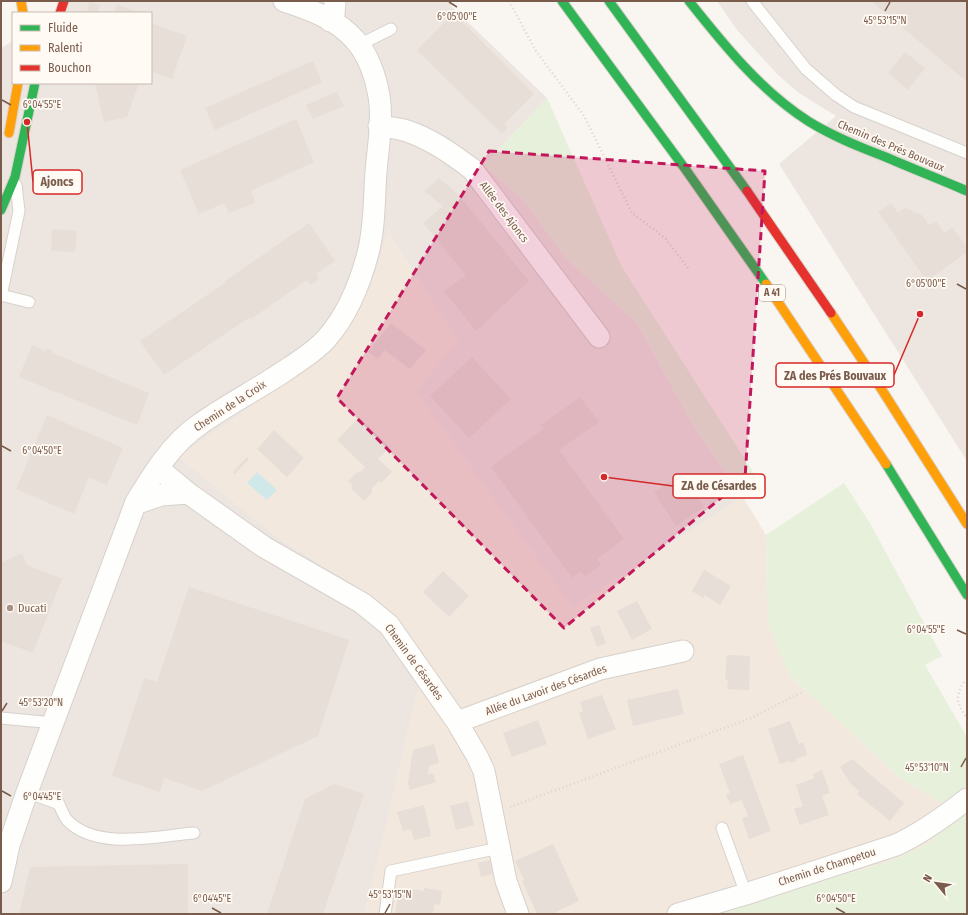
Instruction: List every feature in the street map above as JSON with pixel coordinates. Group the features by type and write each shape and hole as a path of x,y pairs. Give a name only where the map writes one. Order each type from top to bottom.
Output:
{"main road":[{"path":"20,1 23,12"},
{"path":"60,12 64,1"},
{"name":"A 41","path":"562,1 643,109 762,278 884,460 967,595"},
{"path":"609,1 673,86 805,274 919,446 967,524"},
{"name":"Chemin des Prés Bouvaux","path":"689,1 717,37 752,73 785,105 808,122 839,139 967,191"},
{"path":"7,141 18,84"},
{"path":"1,204 15,177 35,84"}],"street":[{"name":"Chemin de la Croix","path":"1,882 9,845 27,792 136,504 158,468 182,439 199,424 273,379 310,354 327,339 353,297 369,251 373,223 379,126 379,98 370,65 355,40 333,11 314,12 284,1"},
{"name":"Allée des Ajoncs","path":"379,126 407,131 428,140 447,150 472,169 599,337"},
{"name":"Chemin de Césardes","path":"158,468 188,493 264,547 362,603 389,625 457,722 484,771 506,881 518,914"},
{"path":"136,504 161,495 188,493"},
{"name":"Allée du Lavoir des Césardes","path":"457,722 600,669 683,651"},
{"name":"Chemin de Champetou","path":"678,914 746,894 896,845 934,824 967,799"}],"lane":[{"path":"752,1 806,69 836,95 854,107 967,153"},
{"path":"359,46 391,29"},
{"path":"15,177 19,210 1,295 29,302"},
{"path":"1,718 54,723"},
{"path":"27,792 59,804 67,819 77,828 89,834 121,840 194,833"},
{"path":"722,828 746,894"},
{"path":"385,914 391,871 499,848"}],"path":[{"path":"509,1 536,51 584,116 632,213 665,238 689,269"},
{"path":"964,682 958,693 958,705 967,718"},
{"path":"492,813 751,718 804,691"}],"highlighted area":[{"path":"489,151 765,171 745,478 564,628 337,398"}],"shaded area":[{"path":"69,1 449,1 452,7 547,98 484,165 525,202 566,258 637,323 694,427 743,497 573,607 416,391 458,342 388,231 376,272 327,353 179,457 278,538 378,599 425,659 365,914 1,914 1,48 12,42 12,84 152,84 152,12 65,12"},
{"path":"717,1 967,1 967,461 779,164 836,116 799,93 778,75 737,30"},
{"path":"388,231 458,342 573,607 743,497 766,535 767,597 791,678 818,701 899,777 945,805 933,841 889,862 700,914 365,914 425,659 378,599 278,538 179,457 327,353 376,272"}],"green space":[{"path":"547,98 622,267 762,486 743,497 694,427 637,323 566,258 525,202 484,165"},
{"path":"844,483 871,525 942,656 925,665 967,737 967,914 700,914 889,862 933,841 945,805 899,777 818,701 791,678 769,627 766,535"}],"water":[{"path":"257,472 277,490 267,500 247,483"}],"building":[{"path":"871,1 967,1 967,81 960,76"},
{"path":"89,2 100,5 98,12 87,12"},
{"path":"117,4 137,12 114,12"},
{"path":"454,13 534,94 504,124 508,128 502,134 417,50"},
{"path":"152,23 187,36 172,79 152,71"},
{"path":"905,52 925,68 908,90 888,73"},
{"path":"313,61 322,82 215,130 205,108"},
{"path":"95,84 139,84 127,117 104,122"},
{"path":"337,92 344,106 313,119 306,105"},
{"path":"296,119 314,162 251,191 255,202 242,208 229,213 224,203 199,214 180,170"},
{"path":"439,178 457,193 529,281 476,331 444,291 466,275 423,223 443,206 424,191"},
{"path":"891,203 898,213 905,208 922,215 929,225 936,221 944,233 952,227 967,247 967,252 927,281 878,212"},
{"path":"309,223 335,261 316,274 319,279 311,285 307,280 251,319 250,317 164,375 140,341"},
{"path":"52,229 77,231 75,252 51,251"},
{"path":"391,323 426,350 410,369 384,350 378,359 368,352"},
{"path":"32,345 45,351 46,348 53,350 52,353 149,393 137,425 19,377"},
{"path":"472,357 511,399 469,438 430,396"},
{"path":"580,397 599,422 559,450 624,539 597,559 601,565 585,577 580,571 572,578 491,467 543,429 541,425"},
{"path":"47,415 123,448 107,485 89,477 74,514 16,489"},
{"path":"359,417 390,447 378,459 392,472 381,483 379,481 372,488 372,493 364,501 351,488 353,486 348,481 358,471 360,472 365,467 337,440"},
{"path":"274,430 304,458 287,477 257,449"},
{"path":"247,457 249,459 235,474 233,472"},
{"path":"682,474 704,507 676,526 654,492"},
{"path":"22,553 27,565 62,579 33,653 1,641 1,563"},
{"path":"704,570 731,586 720,605 705,595 703,598 692,591"},
{"path":"443,571 469,596 449,617 423,592"},
{"path":"189,587 349,640 318,736 202,791 164,778 160,792 112,776 144,678 157,682"},
{"path":"637,601 652,629 632,640 617,611"},
{"path":"599,625 606,643 597,647 590,628"},
{"path":"727,655 750,656 749,690 727,689 728,680 725,680"},
{"path":"678,689 684,714 633,726 627,700"},
{"path":"602,695 616,729 588,739 579,713 583,711 580,702"},
{"path":"538,720 547,744 512,757 503,733"},
{"path":"790,721 799,744 803,742 807,755 790,763 789,761 780,764 768,729"},
{"path":"434,744 439,763 429,766 428,775 433,773 436,782 410,790 408,783 413,750"},
{"path":"743,755 771,831 749,839 742,818 748,816 742,800 730,804 726,794 730,793 719,764"},
{"path":"852,759 904,803 890,821 857,794 859,791 851,784 840,767"},
{"path":"822,770 830,793 822,796 829,815 800,825 794,809 803,806 796,785 815,778 813,774"},
{"path":"334,784 364,794 323,914 267,914 305,799"},
{"path":"468,801 474,825 456,830 450,806"},
{"path":"424,805 431,836 414,840 411,829 403,831 397,812"},
{"path":"553,844 579,901 552,914 537,914 522,881 524,880 515,861"},
{"path":"490,860 493,874 481,877 478,863"},
{"path":"188,864 188,914 19,914 30,867"},
{"path":"405,888 424,891 424,888 442,891 440,905 434,904 433,914 395,914 398,896 403,897"}],"traffic: fast":[{"path":"562,1 686,170 766,284"},
{"path":"609,1 747,191"},
{"path":"689,1 729,50 758,81 791,109 808,121 845,140 967,191"},
{"path":"1,210 15,177 35,84"},
{"path":"886,464 967,595"}],"traffic: slow":[{"path":"21,1 23,12"},
{"path":"9,133 18,84"},
{"path":"766,284 886,464"},
{"path":"831,313 967,524"}],"traffic: jam":[{"path":"60,12 64,1"},
{"path":"747,191 831,313"}],"place":[{"name":"Ajoncs","path":"27,122"},
{"name":"ZA des Prés Bouvaux","path":"920,314"},
{"name":"ZA de Césardes","path":"604,477"},
{"name":"Ducati","path":"10,608"}]}
